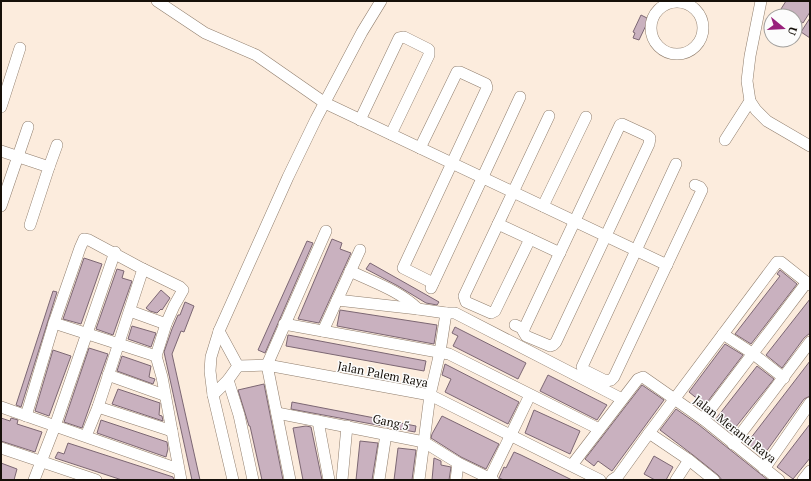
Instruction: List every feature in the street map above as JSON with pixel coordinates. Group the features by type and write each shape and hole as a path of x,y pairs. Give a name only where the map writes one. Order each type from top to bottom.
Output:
{"street":[{"path":"157,1 205,33 256,55 325,103 667,265"},
{"path":"233,480 213,395 210,364 211,356 219,331 288,177 362,32 382,1"},
{"path":"761,1 748,70 747,81 750,101 756,110 767,121 810,146"},
{"path":"671,2 694,4 700,14 703,25 702,36 697,45 688,52 678,54 672,54 662,50 652,37 651,26 654,15 662,7 671,2"},
{"path":"360,120 399,38 404,38 428,49 429,55 391,134"},
{"path":"1,107 20,48"},
{"path":"420,148 457,72 486,84 487,88 403,268 432,285 520,97"},
{"path":"725,140 750,101"},
{"path":"530,239 495,311 491,313 466,302 464,296 549,116"},
{"path":"543,206 586,117"},
{"path":"622,124 648,136 650,140 606,236 553,345 550,346 526,336 519,327 560,253 620,125 622,124"},
{"path":"1,206 28,127"},
{"path":"30,225 57,145"},
{"path":"1,151 49,167"},
{"path":"676,164 582,367 584,370 606,381 612,380 614,377 702,190 700,187 695,185"},
{"path":"498,224 560,253"},
{"path":"290,480 267,365 326,231"},
{"path":"26,416 54,323 84,239 89,240 115,252 183,290 166,324 156,356 162,377 164,395 181,480"},
{"path":"323,331 360,250"},
{"path":"34,480 55,426 115,252"},
{"path":"612,480 618,476 674,399 778,262 781,262 808,283 752,353 703,419"},
{"path":"86,436 98,407 143,269"},
{"path":"350,271 397,294 418,309"},
{"path":"337,300 455,313 622,399 572,465"},
{"path":"130,312 166,324"},
{"path":"419,480 430,395 440,352 446,313"},
{"path":"54,323 156,356"},
{"path":"284,324 449,354 599,429"},
{"path":"213,395 228,380 238,366 219,331"},
{"path":"723,334 752,353 784,378"},
{"path":"733,444 810,342"},
{"name":"Jalan Palem Raya","path":"238,366 267,365 430,395 572,465 592,478"},
{"path":"108,375 164,395"},
{"name":"Jalan Meranti Raya","path":"622,399 638,379 641,377 647,379 703,419 779,480"},
{"path":"228,380 239,415 253,480"},
{"path":"490,480 530,395"},
{"path":"764,469 810,403"},
{"path":"1,407 178,469"},
{"path":"98,407 172,431"},
{"name":"Gang 5","path":"277,413 424,442 458,463 490,480"},
{"path":"318,421 329,480"},
{"path":"342,480 348,426"},
{"path":"649,433 689,460 714,480"},
{"path":"379,480 386,434"},
{"path":"1,448 96,480"},
{"path":"676,480 689,460"},
{"path":"456,480 458,463"},
{"path":"803,480 810,471"}],"building":[{"path":"786,1 810,1 810,12 803,23 803,8 782,8"},
{"path":"641,15 649,19 639,40 633,38 635,33 633,32"},
{"path":"810,18 810,38 803,33 803,29"},
{"path":"332,239 342,243 340,249 351,253 319,323 298,319"},
{"path":"307,241 313,243 265,353 258,350"},
{"path":"84,258 102,264 81,324 63,319"},
{"path":"370,263 439,302 437,305 426,303 366,269"},
{"path":"117,269 124,271 122,278 132,281 113,335 96,329"},
{"path":"780,270 797,284 751,344 735,334 780,276 777,274"},
{"path":"161,290 170,298 162,310 161,309 157,313 150,311 146,308"},
{"path":"53,291 57,292 21,407 16,405"},
{"path":"810,299 810,333 804,338 782,368 766,355"},
{"path":"185,302 194,306 184,332 181,331 172,354 200,480 192,480 164,352 172,329"},
{"path":"340,310 437,325 434,344 337,326"},
{"path":"132,326 156,333 151,347 128,339"},
{"path":"455,327 526,363 518,379 453,346 458,336 452,333"},
{"path":"288,335 426,361 424,371 286,346"},
{"path":"725,344 743,355 705,405 689,392"},
{"path":"89,348 108,354 82,428 64,422"},
{"path":"53,350 71,356 49,416 35,411"},
{"path":"122,356 151,366 149,377 155,379 153,384 117,371"},
{"path":"810,361 810,396 804,399 763,456 747,443"},
{"path":"445,364 519,402 508,424 445,392 451,379 442,375"},
{"path":"757,366 774,379 731,433 715,420"},
{"path":"548,375 607,405 597,420 540,391"},
{"path":"264,384 283,480 262,480 250,426 238,390"},
{"path":"642,385 664,400 612,471 598,461 594,466 585,459"},
{"path":"118,389 160,403 159,415 162,416 163,421 112,404"},
{"path":"292,402 416,426 415,432 291,409"},
{"path":"676,409 699,425 768,480 722,480 718,475 660,430"},
{"path":"534,410 580,431 570,454 525,433"},
{"path":"442,416 499,444 486,469 461,457 431,438"},
{"path":"1,418 10,421 11,418 18,420 17,424 42,432 35,452 1,441"},
{"path":"101,420 167,442 168,449 166,457 97,433"},
{"path":"810,424 810,458 793,479 777,467"},
{"path":"306,426 311,427 322,480 303,480 293,428"},
{"path":"360,441 378,443 372,480 356,480"},
{"path":"68,443 173,477 174,480 122,480 55,458 58,452 64,454"},
{"path":"398,448 416,450 412,480 394,480"},
{"path":"514,452 572,480 504,480 499,478"},
{"path":"654,456 673,467 666,480 655,480 644,474"},
{"path":"434,458 441,461 441,465 451,467 449,480 432,480"},
{"path":"1,463 17,469 14,480 1,480"}]}
